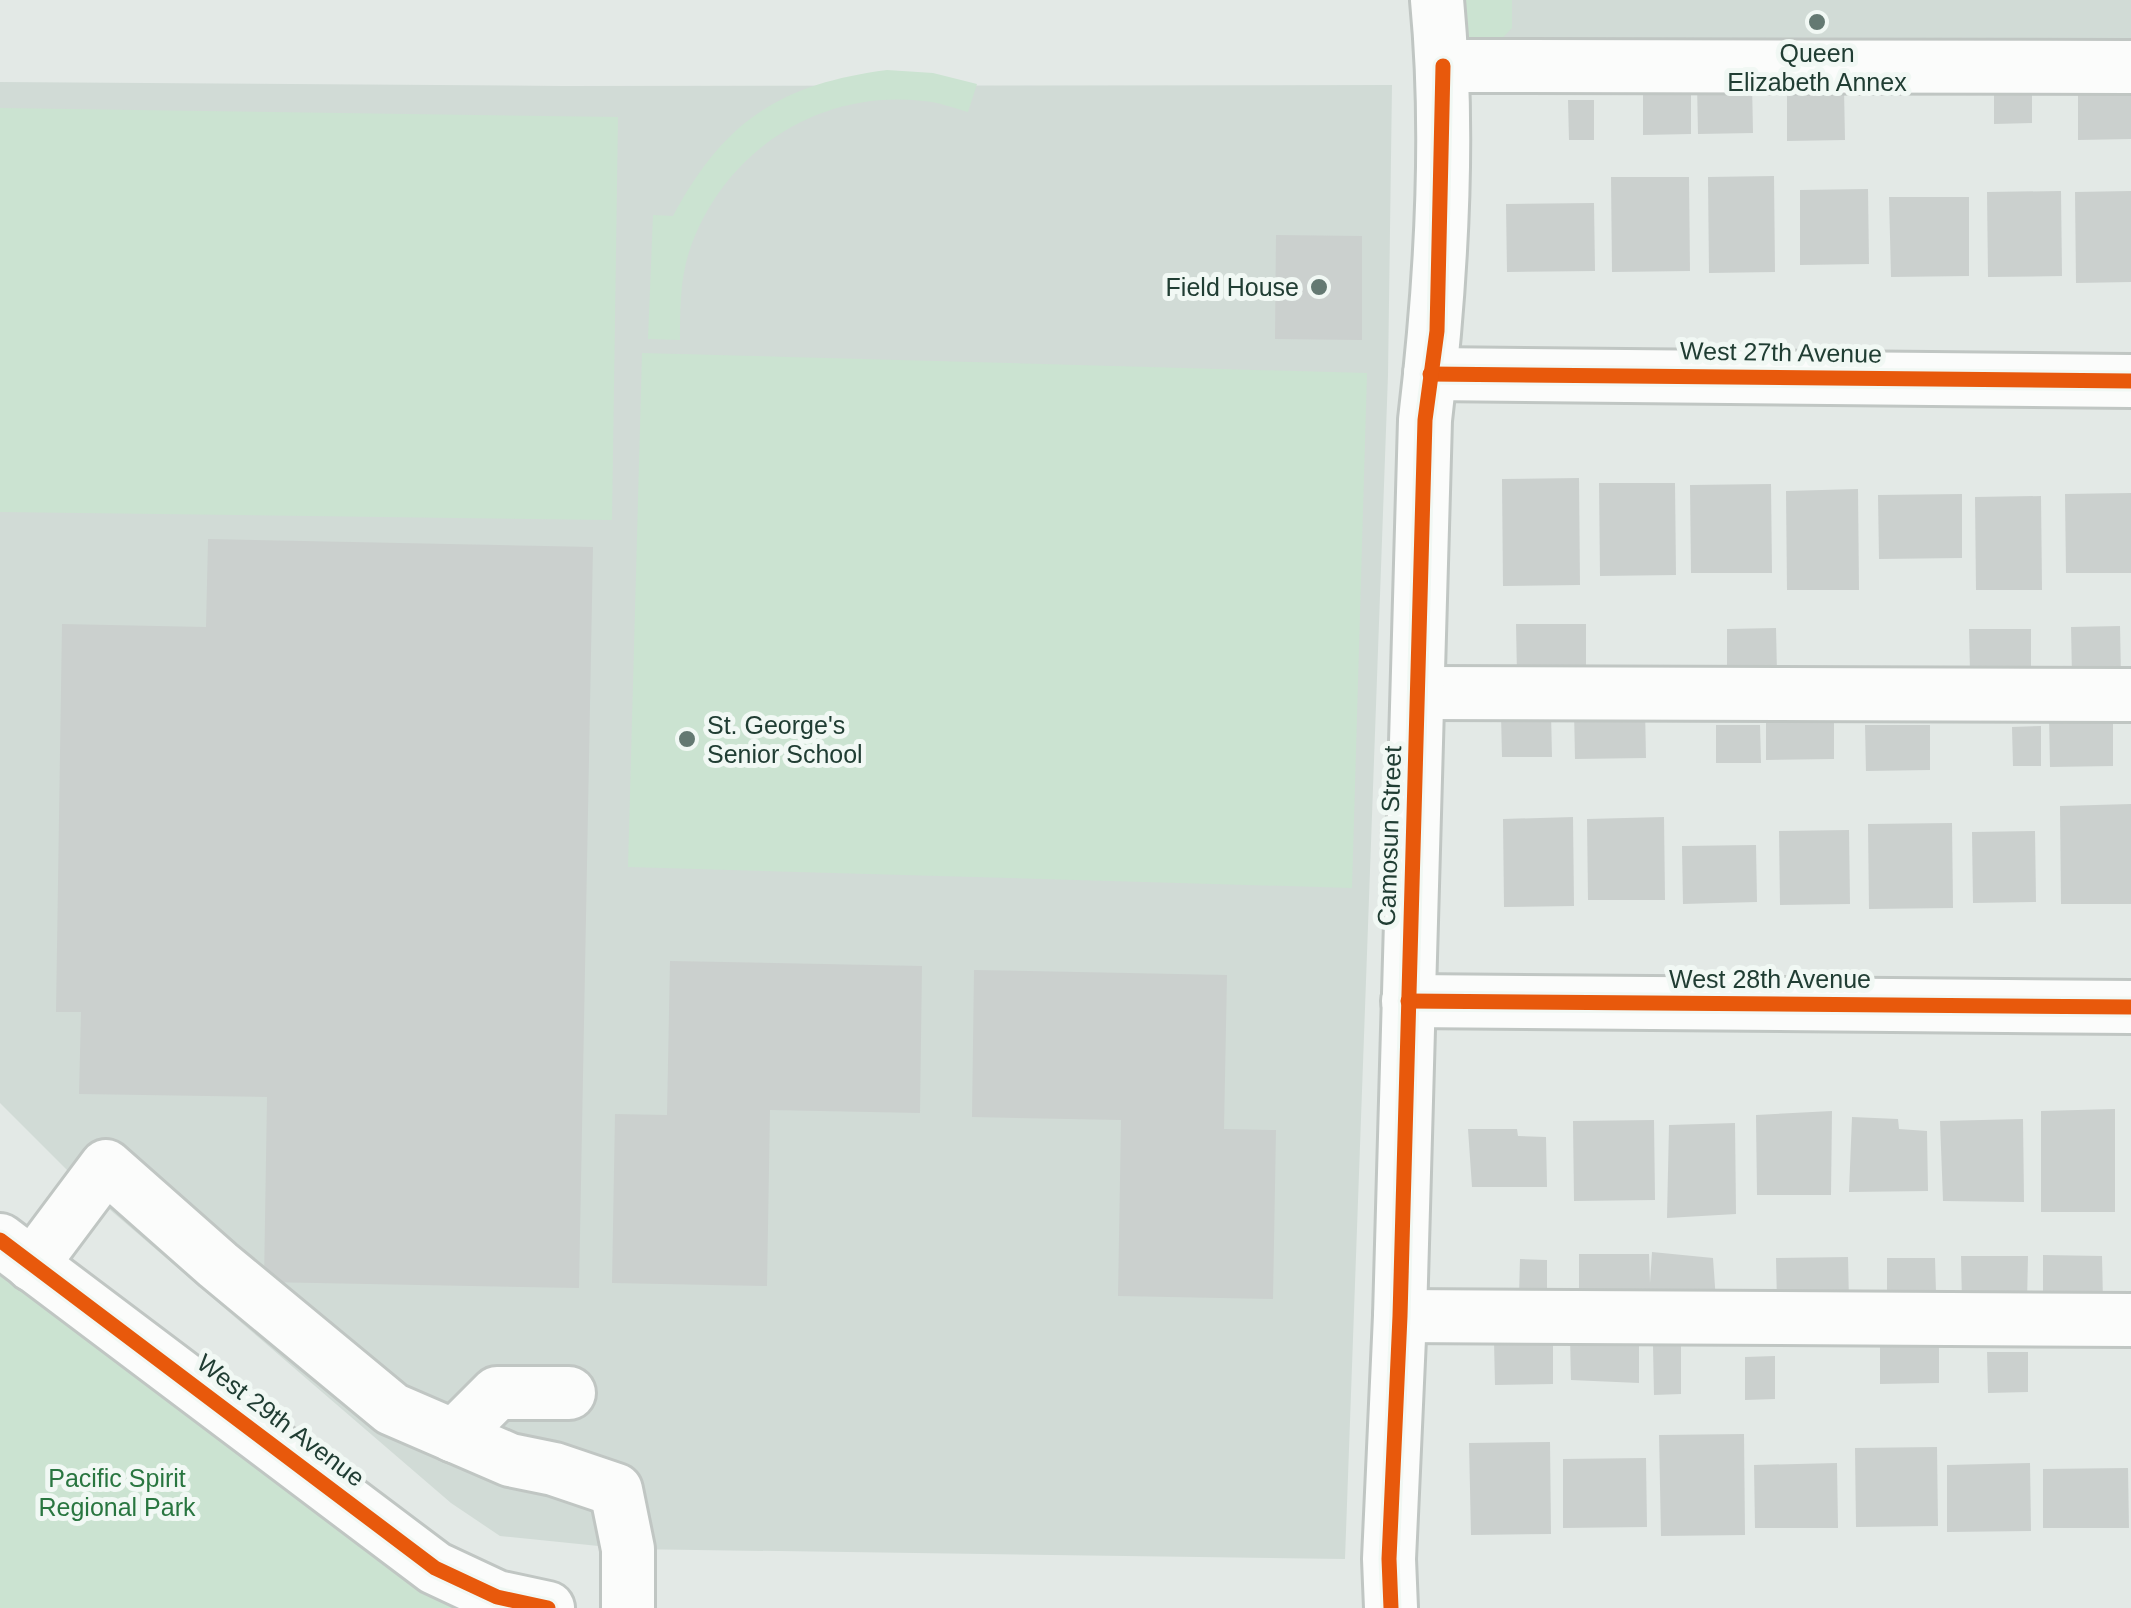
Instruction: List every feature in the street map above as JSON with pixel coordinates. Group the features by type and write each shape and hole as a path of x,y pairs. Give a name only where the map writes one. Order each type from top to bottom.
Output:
{"street":[{"name":"Camosun Street","path":"1391,1608 1389,1559 1400,1316 1425,420 1436,331 1444,66 1437,0"},
{"path":"1444,66 2131,68"},
{"name":"West 27th Avenue","path":"1430,374 2131,380"},
{"path":"1418,693 2131,695"},
{"name":"West 28th Avenue","path":"1408,1001 2131,1007"},
{"path":"16,1252 106,1166 218,1265 392,1408 510,1460 616,1490 628,1550 628,1608"},
{"name":"West 29th Avenue","path":"16,1252 435,1568 497,1597 548,1608"},
{"path":"1400,1316 2131,1320"},
{"path":"454,1436 497,1393 569,1393"}],"shaded area":[{"name":"Queen Elizabeth Annex","path":"1503,0 2131,0 2131,50 1503,44"},
{"name":"St. George's Senior School","path":"0,82 1392,85 1388,375 1345,1559 628,1549 500,1536 451,1503 87,1190 0,1103"}],"green space":[{"path":"1445,0 1512,0 1512,28 1493,48 1472,41 1454,28"},
{"path":"887,70 933,73 977,84 968,112 929,102 885,100 848,105 780,134 751,156 726,183 706,214 684,271 680,340 648,339 653,215 673,216 713,155 759,113 816,85"},
{"path":"0,108 618,117 612,520 0,512"},
{"path":"642,353 1367,373 1352,888 628,867"},
{"name":"Pacific Spirit Regional Park","path":"0,1256 454,1608 0,1608"}],"building":[{"path":"1691,83 1691,134 1643,135 1643,84"},
{"path":"1697,83 1752,83 1753,133 1698,134"},
{"path":"2078,88 2131,88 2131,139 2078,140"},
{"path":"1787,89 1844,89 1845,140 1787,141"},
{"path":"1994,93 2032,93 2032,123 1994,124"},
{"path":"1568,100 1594,100 1594,140 1569,140"},
{"path":"1774,176 1775,272 1709,273 1708,177"},
{"path":"1611,177 1689,177 1690,271 1612,272"},
{"path":"1868,189 1869,264 1800,265 1800,190"},
{"path":"2061,191 2062,276 1988,277 1987,192"},
{"path":"2131,191 2131,282 2076,283 2075,192"},
{"path":"1889,197 1969,197 1969,276 1891,277"},
{"path":"1594,203 1595,271 1507,272 1506,204"},
{"name":"Field House","path":"1276,235 1362,236 1362,340 1275,339"},
{"path":"1579,478 1580,585 1503,586 1502,479"},
{"path":"1599,483 1675,483 1676,575 1600,576"},
{"path":"1771,484 1772,573 1691,573 1690,485"},
{"path":"1858,489 1859,590 1787,590 1786,491"},
{"path":"2131,493 2131,573 2066,573 2065,494"},
{"path":"1962,494 1962,558 1879,559 1878,495"},
{"path":"2041,496 2042,590 1976,590 1975,497"},
{"path":"208,539 593,547 579,1288 264,1282 267,1097 79,1094 81,1012 56,1012 62,624 206,627"},
{"path":"1516,624 1586,624 1586,675 1517,675"},
{"path":"2120,626 2121,676 2072,676 2071,627"},
{"path":"1776,628 1777,674 1727,675 1727,629"},
{"path":"1969,629 2031,629 2031,671 1970,672"},
{"path":"1645,708 1646,758 1575,759 1574,709"},
{"path":"1834,712 1834,759 1766,760 1766,713"},
{"path":"1551,713 1552,757 1502,757 1501,714"},
{"path":"2049,714 2113,714 2113,766 2050,767"},
{"path":"1716,725 1760,725 1761,763 1716,763"},
{"path":"1865,725 1930,725 1930,770 1866,771"},
{"path":"2041,726 2041,766 2013,766 2012,727"},
{"path":"2131,804 2131,904 2061,904 2060,806"},
{"path":"1573,817 1574,906 1504,907 1503,819"},
{"path":"1664,817 1665,900 1588,900 1587,819"},
{"path":"1952,823 1953,908 1869,909 1868,824"},
{"path":"1849,830 1850,904 1780,905 1779,831"},
{"path":"2035,831 2036,902 1973,903 1972,832"},
{"path":"1756,845 1757,902 1683,904 1682,846"},
{"path":"670,961 922,966 920,1113 770,1110 767,1286 612,1283 615,1114 667,1115"},
{"path":"974,970 1227,975 1224,1129 1276,1130 1273,1299 1118,1296 1121,1120 972,1117"},
{"path":"2115,1109 2115,1212 2041,1212 2041,1111"},
{"path":"1832,1111 1831,1195 1757,1195 1756,1115"},
{"path":"1852,1117 1898,1119 1899,1129 1927,1131 1928,1191 1849,1192"},
{"path":"2023,1119 2024,1202 1943,1201 1940,1121"},
{"path":"1654,1120 1655,1200 1574,1201 1573,1121"},
{"path":"1735,1123 1736,1214 1667,1218 1669,1125"},
{"path":"1468,1129 1517,1129 1518,1136 1546,1137 1547,1187 1472,1187"},
{"path":"1652,1252 1713,1258 1716,1301 1579,1299 1579,1254 1649,1254 1650,1283"},
{"path":"2043,1255 2102,1256 2103,1302 2043,1301"},
{"path":"1961,1256 2028,1256 2027,1303 1962,1303"},
{"path":"1848,1257 1849,1302 1777,1303 1776,1258"},
{"path":"1887,1258 1935,1258 1936,1293 1887,1294"},
{"path":"1520,1259 1547,1260 1547,1295 1519,1296"},
{"path":"1570,1337 1639,1340 1639,1383 1571,1380"},
{"path":"1553,1340 1553,1384 1495,1385 1494,1341"},
{"path":"1939,1340 1939,1383 1880,1384 1880,1342"},
{"path":"1653,1346 1681,1346 1681,1394 1654,1395"},
{"path":"1987,1352 2028,1352 2028,1392 1988,1393"},
{"path":"1775,1356 1775,1399 1745,1400 1745,1357"},
{"path":"1744,1434 1745,1535 1661,1536 1659,1435"},
{"path":"1550,1442 1551,1534 1471,1535 1469,1443"},
{"path":"1937,1447 1938,1526 1856,1527 1855,1448"},
{"path":"1646,1458 1647,1527 1563,1528 1563,1459"},
{"path":"1837,1463 1838,1528 1755,1528 1754,1465"},
{"path":"2030,1463 2031,1531 1947,1532 1947,1465"},
{"path":"2128,1468 2129,1528 2043,1528 2043,1469"}],"cycle path":[{"path":"1391,1608 1389,1559 1400,1316 1425,420 1437,331 1443,66"},
{"path":"1430,374 2131,381"},
{"path":"1408,1001 2131,1007"},
{"path":"0,1240 435,1568 497,1597 548,1608"}],"place":[{"name":"Queen Elizabeth Annex","path":"1817,22"},
{"name":"Field House","path":"1319,287"},
{"name":"St. George's Senior School","path":"687,739"}]}
